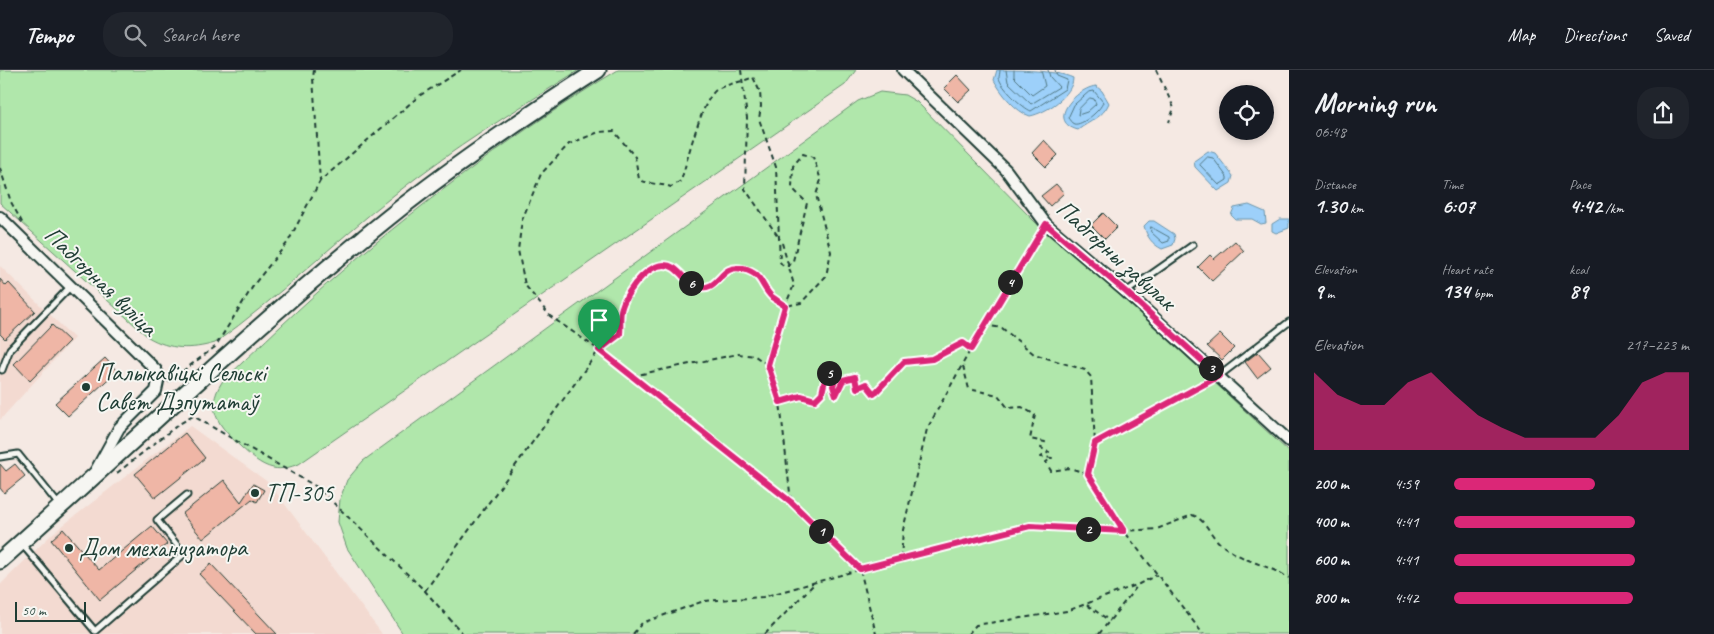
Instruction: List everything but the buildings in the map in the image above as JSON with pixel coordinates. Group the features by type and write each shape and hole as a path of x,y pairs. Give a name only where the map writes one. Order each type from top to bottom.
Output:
{"street":[{"path":"0,561 61,508 208,372 404,205 522,120 598,70"},
{"name":"Падгорны завулак","path":"903,70 1006,170 1046,224 1126,292 1289,441"},
{"name":"Падгорная вуліца","path":"0,217 151,363 159,377 156,391"},
{"path":"89,482 119,428 156,391"}],"lane":[{"path":"1126,292 1193,245"},
{"path":"2,370 10,349 72,286"},
{"path":"1219,376 1289,322"},
{"path":"0,457 18,454 61,508"},
{"path":"21,543 96,632 184,554 157,520 186,494"}],"path":[{"path":"314,70 320,181"},
{"path":"156,391 215,346 256,283 288,242 320,181 419,96 461,70"},
{"path":"740,70 747,118 745,189 780,240 794,286 785,306 768,365 780,402 791,502"},
{"path":"1156,70 1174,108 1169,122"},
{"path":"789,266 783,266 780,262 776,167 759,119 761,106 760,92 753,78 729,84 715,91 696,130 681,180 671,187 659,182 646,183 638,179 636,157 614,131 599,132 569,144 541,174 522,220 518,250 525,286 550,316 599,350 791,502 860,569 876,634"},
{"path":"425,591 599,350 620,334 622,307 641,275 660,265 673,267 695,287 707,288 716,284 724,271 736,268 750,271 757,273 772,297 785,306 801,303 826,276 831,252 816,195 821,180 813,157 803,154 793,166 792,188 807,202 793,261 789,266"},
{"path":"0,168 12,202 28,234"},
{"path":"900,558 903,530 927,428 984,325 1046,224"},
{"path":"984,325 1002,328 1034,354 1085,370 1091,377 1095,443 1088,474"},
{"path":"780,402 801,396 815,400 822,393 826,375 834,370 836,375 833,386 836,395 843,380 855,377 857,388 866,384 874,394 904,362 932,359 963,343 971,349"},
{"path":"632,376 738,354 755,356 768,365"},
{"path":"963,366 969,389 998,395 1008,408 1022,407 1035,415 1030,439 1045,442 1041,448 1049,452 1041,457 1052,458 1046,462 1051,471 1070,468 1088,474 1124,531 1203,634"},
{"path":"1095,443 1219,376"},
{"path":"110,478 179,424 194,416 318,488 425,591 463,634"},
{"path":"633,634 642,623 704,601 763,597 900,558 1030,526 1124,531 1157,528 1192,515 1200,517 1213,539 1238,557 1276,570 1289,578"},
{"path":"968,634 976,625 1067,612 1157,575"},
{"path":"765,634 816,582"},
{"path":"1099,634 1139,584"},
{"path":"1086,604 1110,621"}],"shaded area":[{"path":"0,266 74,338 0,420"},
{"path":"190,426 269,483 382,634 0,634 0,585 52,534"}],"green space":[{"path":"0,70 579,70 485,130 416,178 371,213 261,308 215,343 181,348 164,344 148,337 0,203"},
{"path":"618,70 856,70 845,85 299,464 276,469 268,467 256,460 233,440 221,425 215,410 214,401 222,382 327,284 442,190 546,116"},
{"path":"880,92 905,95 917,102 1034,221 1148,320 1289,452 1289,634 403,634 347,548 338,522 340,499 347,480 363,461 858,101"}],"water":[{"path":"997,70 1047,72 1073,78 1069,91 1064,97 1051,107 1030,116 1019,111 1001,91 994,80"},
{"path":"1096,86 1102,91 1109,103 1106,108 1099,116 1078,130 1069,126 1064,120 1064,113 1068,105 1081,92"},
{"path":"1208,151 1215,153 1233,176 1231,183 1218,191 1195,167 1194,161"},
{"path":"1249,205 1265,212 1266,223 1261,224 1252,219 1235,219 1231,215 1234,208"},
{"path":"1280,219 1289,219 1289,228 1276,233 1272,231 1272,224"},
{"path":"1149,221 1154,221 1174,234 1173,245 1162,249 1148,237 1144,226"}],"place":[{"name":"Палыкавіцкі Сельскі Савет Дэпутатаў","path":"86,387"},
{"name":"ТП-305","path":"255,493"},
{"name":"Дом механизатора","path":"69,548"}],"route":[{"path":"1046,224 1126,292 1219,376 1095,443 1088,474 1124,531 1030,526 860,569 791,502 599,350 620,334 622,307 641,275 660,265 673,267 695,287 707,288 716,284 724,271 736,268 743,269 757,273 772,297 785,306 768,365 775,381 780,402 801,396 815,400 822,393 826,375 834,370 836,375 833,386 836,395 843,380 855,377 857,388 866,384 874,394 904,362 932,359 963,343 971,349 1046,224"}]}
